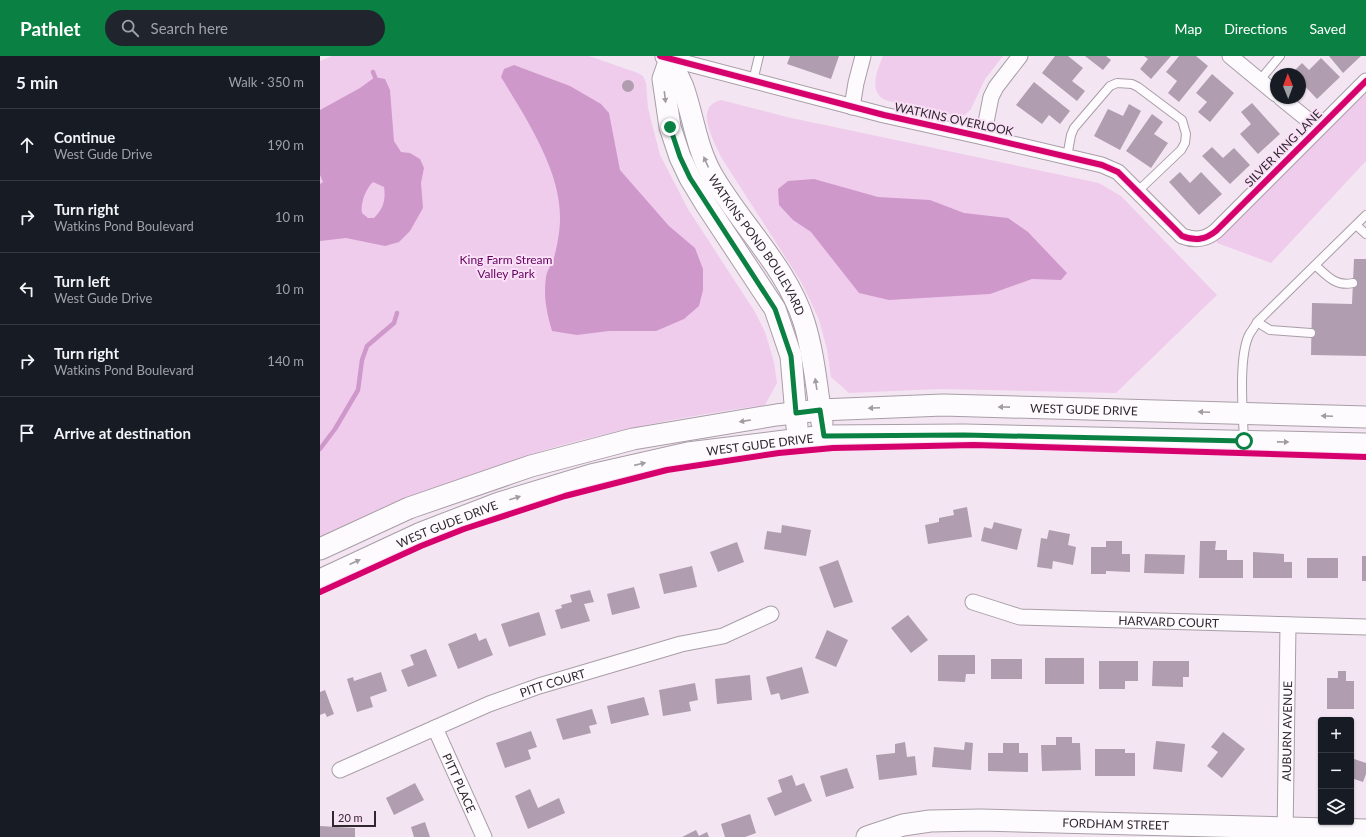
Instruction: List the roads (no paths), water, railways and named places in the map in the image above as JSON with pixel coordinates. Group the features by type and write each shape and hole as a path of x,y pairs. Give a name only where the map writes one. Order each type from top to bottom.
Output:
{"main road":[{"name":"WATKINS POND BOULEVARD","path":"667,57 683,88 701,151 711,173 792,293 804,321 824,436"},
{"name":"WATKINS POND BOULEVARD","path":"667,57 663,79 670,127 680,157 690,178 707,206 775,309 786,336 791,356 798,439"},
{"name":"WEST GUDE DRIVE","path":"320,549 409,508 531,466 633,439 796,413 820,410 943,405 1366,417"},
{"name":"WEST GUDE DRIVE","path":"320,580 343,567 421,533 499,503 591,475 688,453 824,436 964,435 1366,444"},
{"name":"FORDHAM STREET","path":"867,837 904,825 930,821 981,820 1284,832 1366,830"}],"street":[{"path":"852,107 863,56"},
{"path":"983,136 991,97 996,87 1020,56"},
{"path":"1230,56 1270,89"},
{"name":"WATKINS OVERLOOK","path":"667,57 852,107 983,136 1102,165 1118,172 1182,236 1191,240 1201,240 1216,231"},
{"name":"SILVER KING LANE","path":"1216,231 1366,82"},
{"path":"1288,104 1318,128"},
{"name":"HARVARD COURT","path":"973,602 1020,617 1366,627"},
{"name":"PITT COURT","path":"340,770 488,704 539,686 681,644 723,636 771,614"},
{"name":"AUBURN AVENUE","path":"1284,832 1288,625"},
{"name":"PITT PLACE","path":"435,728 484,837"}],"lane":[{"path":"754,81 760,56"},
{"path":"1260,80 1280,56"},
{"path":"1067,157 1074,128 1110,86 1124,83 1138,87 1182,120 1186,134 1185,143 1181,150 1138,191"},
{"path":"1244,441 1243,364 1245,347 1249,336 1257,322 1366,215"},
{"path":"1356,225 1366,234"},
{"path":"1315,266 1332,280 1344,285 1353,283"},
{"path":"1257,322 1270,330 1311,333"}],"waterway":[{"path":"373,72 375,77"},
{"path":"320,449 335,429 358,390 362,360 367,346 394,323 397,313"}],"park label":[{"name":"King Farm Stream Valley Park","path":"506,266"}]}
